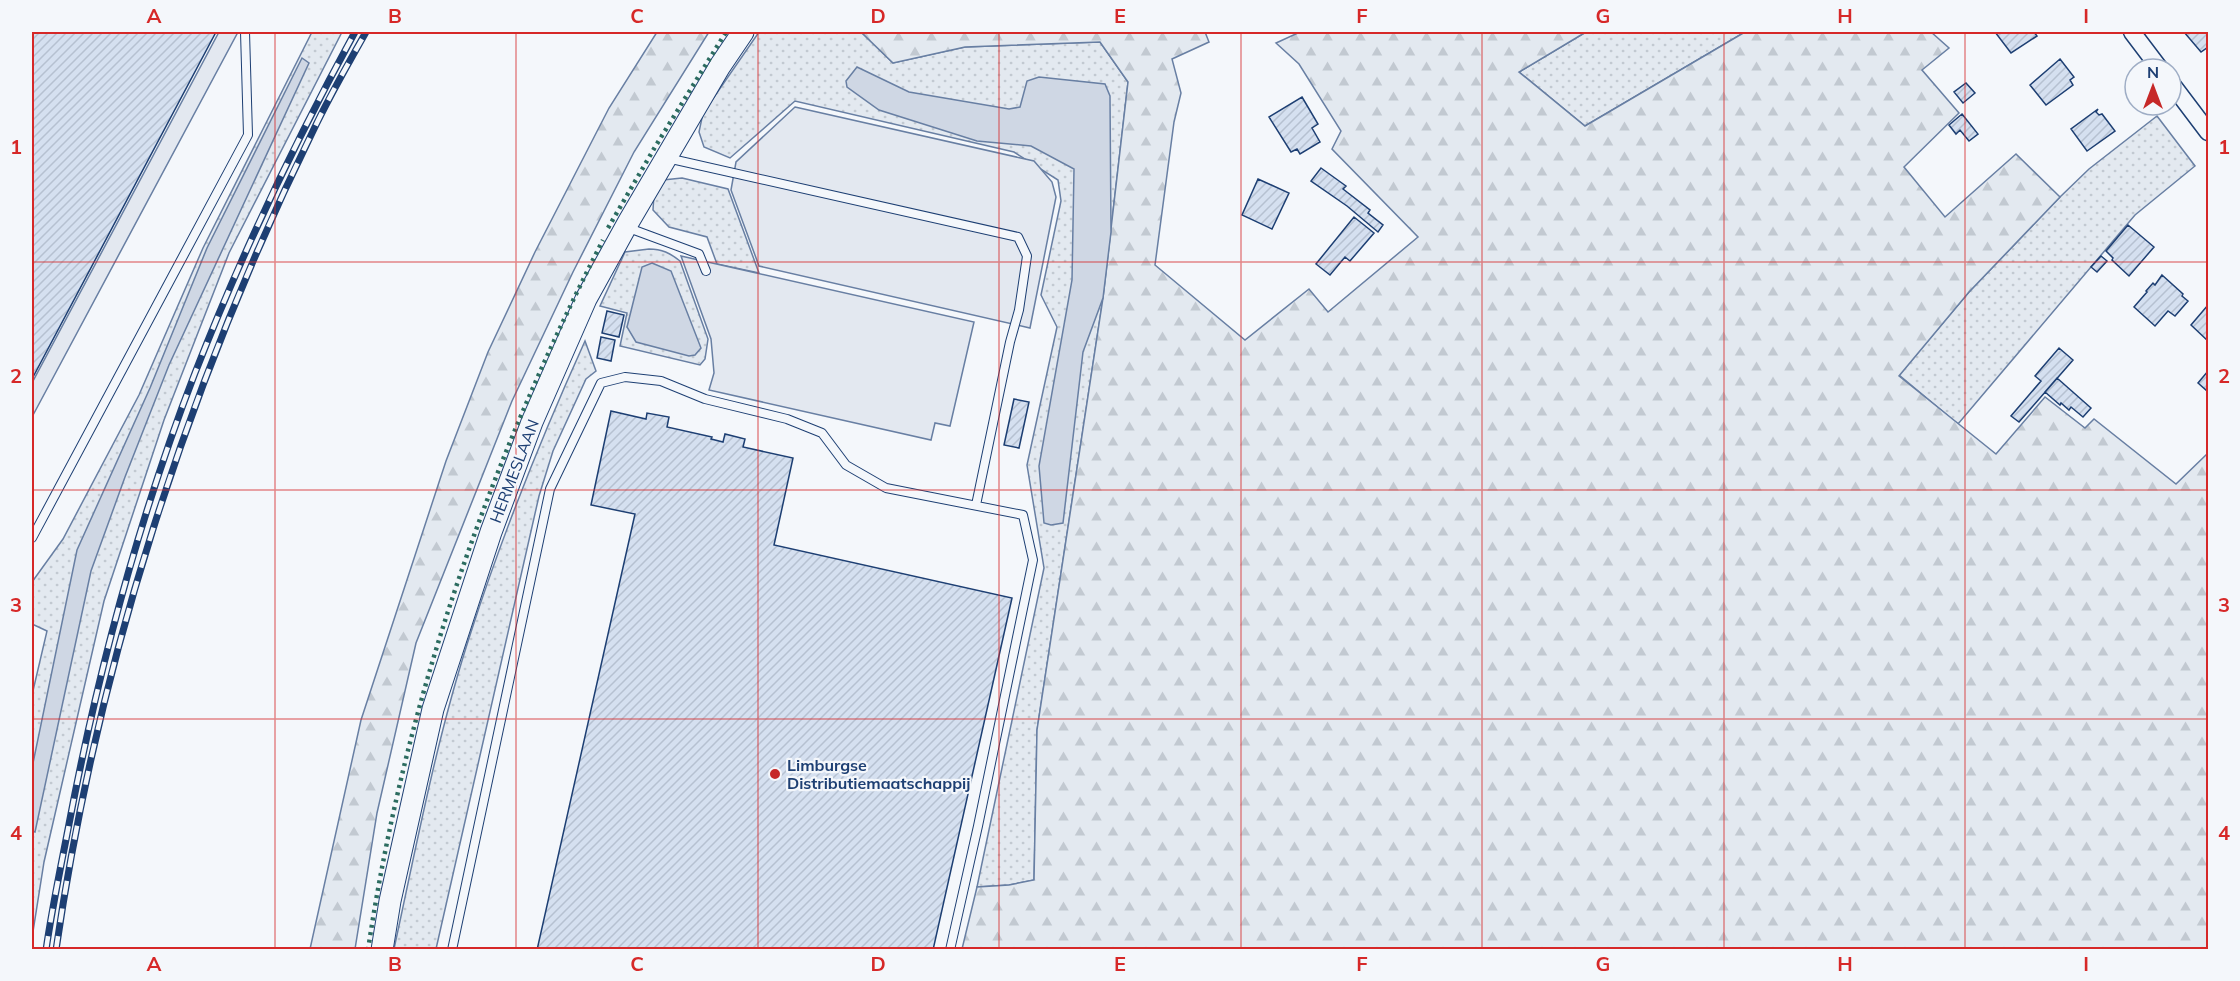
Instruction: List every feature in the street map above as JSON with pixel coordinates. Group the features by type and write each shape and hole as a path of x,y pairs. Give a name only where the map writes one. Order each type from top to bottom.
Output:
{"street":[{"name":"HERMESLAAN","path":"382,950 390,901 433,709 491,532 532,422 586,299 666,158 742,32"},
{"path":"2132,32 2151,57"},
{"path":"2183,99 2208,132"}],"lane":[{"path":"32,538 248,135 245,32"},
{"path":"666,158 1018,237 1027,256 1019,310 1010,342 976,505"},
{"path":"626,227 699,254 706,271"},
{"path":"452,950 550,489 601,383 625,376 661,381 705,399 787,419 822,433 846,465 886,488 1023,515 1034,560 950,950"}],"green space":[{"path":"312,32 342,32 229,253 164,420 104,601 44,862 32,938 32,695 47,631 32,624 32,582 63,539 139,395 203,248"},
{"path":"657,32 709,32 634,152 573,272 512,401 416,643 377,813 355,949 310,949 361,720 446,461 488,352 535,252 609,108"},
{"path":"759,32 861,32 893,63 965,47 1100,42 1128,82 1103,298 1037,730 1034,880 1009,885 977,887 1044,568 1027,465 1057,327 1041,295 1061,201 1058,180 1014,152 795,101 730,158 704,147 699,132 703,113"},
{"path":"861,32 1205,32 1209,42 1172,59 1181,93 1174,122 1155,265 1245,340 1309,289 1328,312 1418,237 1332,149 1341,131 1299,64 1276,43 1300,32 1586,32 1519,72 1585,126 1745,32 1931,32 1949,48 1922,70 1959,113 1904,167 1945,217 2016,154 2060,197 1969,292 1899,376 1996,454 2045,397 2085,428 2094,419 2176,484 2208,453 2208,949 962,949 977,887 1009,885 1034,880 1037,730 1103,298 1128,82 1100,42 965,47 893,63"},
{"path":"1586,32 1745,32 1585,126 1519,72"},
{"path":"2156,117 2195,166 2135,215 1958,424 1899,375 1969,292 2089,169"},
{"path":"682,178 728,189 759,273 717,264 707,237 669,227 653,210 654,194 663,180"},
{"path":"649,249 666,252 680,261 708,339 705,359 700,365 620,346 627,313 600,306 625,252"},
{"path":"585,341 596,371 586,379 553,451 539,496 436,949 394,949 438,750 471,632 524,485"}],"shaded area":[{"path":"219,32 238,32 32,417 32,383"},
{"path":"302,58 309,63 169,365 91,571 35,832 32,831 32,768 77,550 150,388 207,248"},
{"path":"857,67 909,92 1009,109 1020,107 1027,81 1039,77 1105,84 1110,96 1111,232 1103,298 1083,352 1063,523 1051,525 1044,523 1039,466 1072,280 1074,169 1031,146 977,141 879,110 847,87 846,81"},
{"path":"795,107 1034,161 1052,182 1056,197 1030,328 759,266 731,190 736,162"},
{"path":"681,256 974,322 950,426 935,423 931,440 709,390 714,373 711,339"},
{"path":"652,263 671,271 701,348 695,355 689,356 636,342 627,327 642,267"}],"building":[{"path":"32,32 216,32 32,379"},
{"path":"1995,32 2034,32 2037,36 2011,53"},
{"path":"2184,32 2208,32 2208,47 2201,52"},
{"path":"2060,59 2074,77 2070,80 2073,85 2046,105 2030,85"},
{"path":"1966,83 1975,93 1963,103 1954,92"},
{"path":"1302,97 1318,124 1312,128 1320,142 1300,154 1297,149 1291,152 1269,117"},
{"path":"2098,109 2096,112 2099,115 2102,114 2115,131 2087,151 2071,129"},
{"path":"1962,114 1978,134 1969,141 1960,130 1956,134 1949,125"},
{"path":"1321,168 1346,186 1343,189 1370,210 1368,213 1383,225 1378,232 1347,206 1311,181"},
{"path":"1258,179 1289,193 1272,229 1242,215"},
{"path":"1354,217 1374,233 1350,261 1345,257 1330,275 1316,264"},
{"path":"2128,225 2154,247 2129,276 2106,251"},
{"path":"2101,256 2107,261 2097,272 2091,267"},
{"path":"2162,275 2188,301 2175,316 2168,311 2155,326 2134,307"},
{"path":"2208,305 2208,341 2191,325"},
{"path":"607,311 624,315 619,337 602,333"},
{"path":"601,337 615,340 611,361 597,358"},
{"path":"2059,348 2073,360 2019,422 2011,416 2041,381 2035,376"},
{"path":"2208,371 2208,387 2206,390 2198,383"},
{"path":"2057,378 2091,408 2083,417 2071,407 2069,410 2061,403 2060,405 2045,392"},
{"path":"1014,399 1029,402 1019,448 1004,445"},
{"name":"Limburgse Distributiemaatschappij","path":"611,411 646,419 647,413 669,417 667,427 712,437 711,439 723,442 725,434 745,439 743,447 793,458 774,545 1012,598 933,950 537,950 635,514 591,505"}],"railway":[{"path":"46,950 93,709 122,596 156,483 195,373 250,242 290,157 355,32"},
{"path":"56,950 74,844 96,738 122,634 187,428 225,327 267,228 319,118 366,32"}],"hedge":[{"path":"608,228 726,32"},
{"path":"368,950 384,857 404,765 457,585 488,497 523,410 603,240"}],"place":[{"name":"Limburgse Distributiemaatschappij","path":"775,774"}]}
